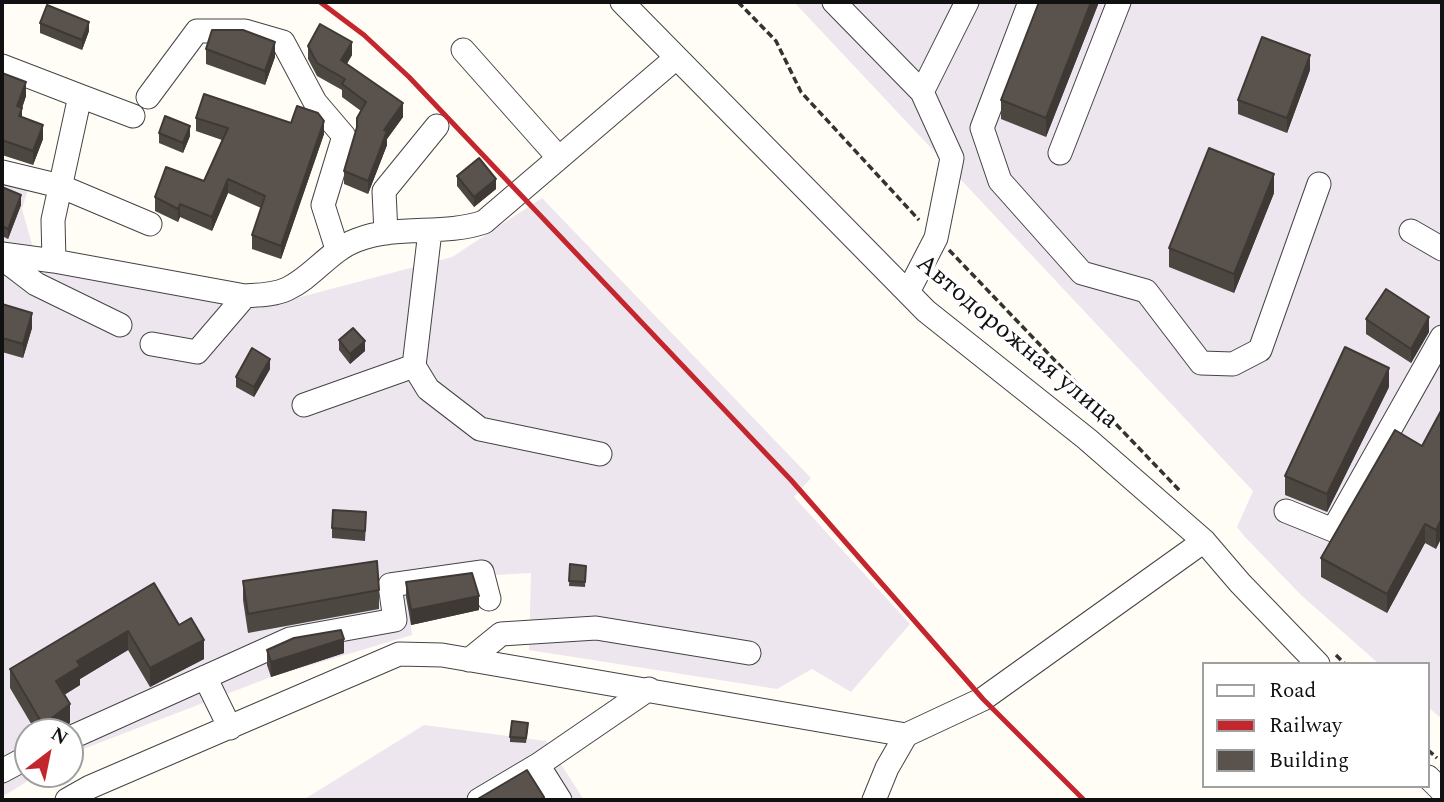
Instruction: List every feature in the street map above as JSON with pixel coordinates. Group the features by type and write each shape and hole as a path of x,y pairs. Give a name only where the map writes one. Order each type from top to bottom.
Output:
{"street":[{"name":"Автодорожная улица","path":"622,2 926,311 1087,439 1204,541 1240,583 1322,654"},
{"path":"834,2 922,92 952,159 936,238 908,292"},
{"path":"922,92 967,2"},
{"path":"1030,2 982,128 1000,181 1082,273 1146,291 1201,363 1233,364 1261,350 1319,184"},
{"path":"1060,153 1119,2"},
{"path":"148,97 197,31 245,30 283,42 315,102 344,136 323,205 337,249"},
{"path":"463,50 559,158"},
{"path":"2,256 54,261 245,296 269,294 289,288 337,249 358,239 386,233 463,229 485,222 676,58"},
{"path":"2,66 133,116"},
{"path":"54,261 53,220 80,96"},
{"path":"386,233 384,191 437,126"},
{"path":"2,172 60,187 150,223"},
{"path":"430,231 414,366 428,389 480,429 600,454"},
{"path":"1412,231 1442,249"},
{"path":"2,256 36,284 120,325"},
{"path":"152,344 197,352 245,296"},
{"path":"1286,511 1333,530 1442,337"},
{"path":"304,405 414,366"},
{"path":"874,800 887,768 906,735 983,699 1204,541"},
{"path":"84,732 289,639 395,620 390,585 482,572 489,599"},
{"path":"469,660 502,634 596,628 749,653"},
{"path":"67,800 90,787 399,654 442,655 906,735"},
{"path":"205,677 230,728"},
{"path":"479,800 538,765 649,689"},
{"path":"538,765 560,800"}],"path":[{"path":"738,2 776,41 801,92 936,238 995,295 1189,501"},
{"path":"1322,654 1340,662"}],"shaded area":[{"path":"794,2 1442,2 1442,719 1430,709 1430,662 1377,662 1301,595 1245,537 1237,527 1253,491"},
{"path":"2,182 28,189 22,209 32,244 26,268 259,308 452,257 542,198 811,478 794,497 910,624 851,692 812,669 777,689 529,650 531,573 494,575 499,604 411,625 412,635 271,677 84,749 84,718 14,718 14,788 16,788 2,797"},
{"path":"424,725 546,741 584,800 303,800"}],"building":[{"path":"1039,2 1091,2 1046,118 1001,100"},
{"path":"47,5 89,22 82,40 40,23"},
{"path":"320,24 352,42 341,60 403,103 384,130 387,131 368,181 344,171 357,127 357,118 366,102 342,84 345,79 317,63 308,46"},
{"path":"212,30 243,30 275,42 265,71 206,49"},
{"path":"1262,37 1310,55 1287,118 1238,100"},
{"path":"2,73 26,82 17,106 22,108 19,116 43,125 33,151 2,140"},
{"path":"204,94 291,123 297,106 318,113 324,121 281,246 252,235 265,196 228,179 212,217 180,204 178,209 155,197 166,167 204,181 228,128 196,118"},
{"path":"165,116 190,126 183,143 159,133"},
{"path":"1209,148 1274,174 1234,274 1169,248"},
{"path":"479,158 496,179 474,197 457,176"},
{"path":"2,187 21,195 8,229 2,226"},
{"path":"1386,289 1429,317 1411,349 1366,319"},
{"path":"2,304 32,313 23,344 2,338"},
{"path":"353,328 365,341 350,354 339,340"},
{"path":"1345,347 1389,368 1327,494 1285,476"},
{"path":"252,348 270,359 254,387 236,377"},
{"path":"1442,409 1442,518 1436,530 1425,524 1387,594 1321,558 1395,430 1422,446"},
{"path":"333,510 366,512 365,531 332,528"},
{"path":"377,561 379,590 248,614 243,581"},
{"path":"570,564 586,566 585,582 569,581"},
{"path":"472,573 479,596 411,610 406,582"},
{"path":"154,583 179,625 191,618 204,640 150,668 128,631 77,661 80,666 56,681 70,704 52,718 39,718 10,669"},
{"path":"341,630 344,639 271,662 267,650 294,638"},
{"path":"512,721 528,723 526,738 510,737"},
{"path":"527,770 544,797 540,800 476,800"}],"railway":[{"path":"320,2 364,35 409,77 791,480 983,699 1084,800"}]}
